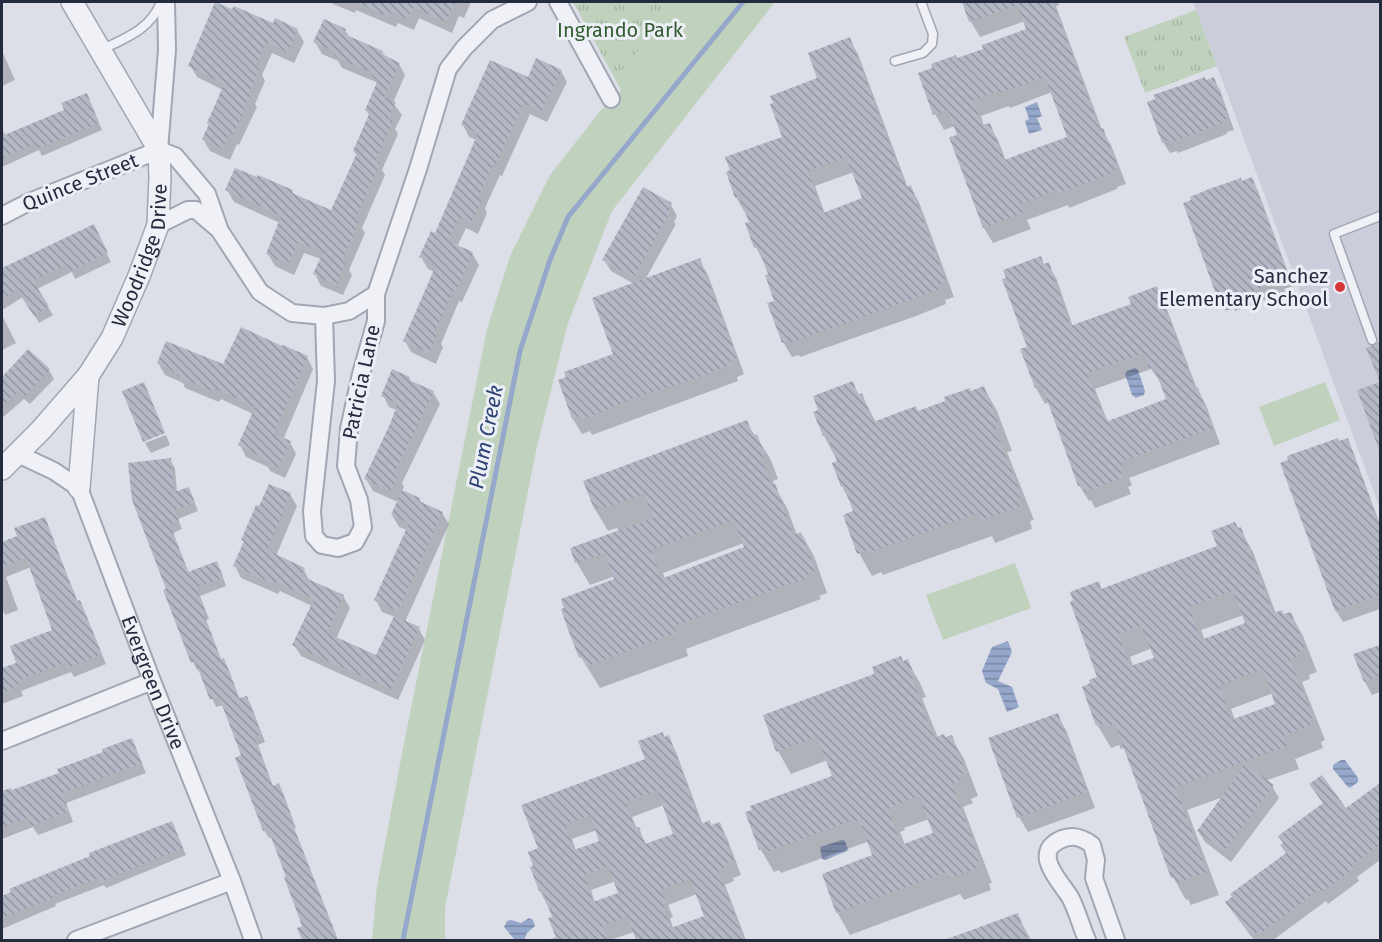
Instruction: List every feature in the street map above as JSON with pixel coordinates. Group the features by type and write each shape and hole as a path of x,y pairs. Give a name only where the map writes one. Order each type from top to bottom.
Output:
{"street":[{"path":"72,2 159,150 175,156 207,194 220,231 260,292 292,313 324,316 349,311 376,294"},
{"name":"Woodridge Drive","path":"2,469 88,376 112,338 158,225 159,150 167,50 166,2"},
{"name":"Patricia Lane","path":"324,316 326,381 312,511 314,536 322,545 338,548 356,542 363,527 359,500 346,466 349,429 375,321 376,294 418,169 448,69 464,48 492,20 528,2"},
{"path":"558,2 611,99"},
{"name":"Quince Street","path":"2,216 27,202 159,150"},
{"path":"158,225 188,210 196,210 220,231"},
{"path":"18,454 54,471 80,488 88,376"},
{"name":"Evergreen Drive","path":"80,488 253,940"},
{"path":"2,741 152,681"},
{"path":"1086,940 1071,898 1049,867 1049,853 1055,843 1075,836 1084,838 1092,845 1096,860 1094,878 1116,940"},
{"path":"76,940 232,881"}],"lane":[{"path":"101,50 148,24 157,14 162,2"},
{"path":"895,61 923,53 932,44 933,34 921,2"},
{"path":"1372,340 1334,234 1380,216"}],"shaded area":[{"name":"Sanchez Elementary School","path":"1193,2 1380,2 1380,509 1217,66"}],"green space":[{"name":"Ingrando Park","path":"573,2 679,2 615,79"},
{"path":"679,2 775,2 612,211 568,323 537,446 445,908 445,940 372,940 377,886 487,329 510,256 550,175 601,110 621,90 615,79"},
{"path":"1196,10 1217,66 1145,93 1124,37"},
{"path":"1325,382 1340,420 1274,446 1259,407"},
{"path":"1015,563 1031,608 943,640 926,595"}],"water":[{"path":"1037,102 1042,116 1037,118 1042,130 1029,134 1025,121 1029,119 1025,107"},
{"path":"1135,368 1138,370 1145,391 1144,395 1136,398 1132,395 1125,374"},
{"path":"1008,641 1012,652 998,681 1012,687 1019,707 1007,712 998,689 986,683 982,671 992,647"},
{"path":"1345,760 1358,778 1358,782 1350,788 1333,769 1333,765"},
{"path":"845,841 847,851 825,860 822,859 820,847"},
{"path":"529,918 533,920 535,926 527,933 524,940 515,940 504,927 507,921 521,923"}],"building":[{"path":"215,2 232,9 234,6 273,23 275,18 298,29 288,52 266,42 255,66 260,68 249,93 251,94 233,135 230,133 223,149 202,139 224,84 188,66"},
{"path":"355,2 455,2 446,22 413,7 407,19 391,12 389,17"},
{"path":"962,2 1053,2 1100,129 1103,128 1118,168 1109,171 1110,174 1059,193 1058,190 1020,204 1023,213 983,228 949,137 957,135 948,110 933,115 918,73 932,68 931,64 983,49 982,45 1026,29 1017,5 969,22","holes":["1045,77 1067,137 1004,160 990,123 982,125 973,100"]},
{"path":"324,19 346,29 344,34 383,51 382,54 400,63 384,97 396,102 388,120 393,121 375,161 380,163 355,219 359,221 342,261 346,262 336,285 313,274 323,252 298,242 288,264 266,254 281,216 225,190 235,168 293,190 292,193 331,210 357,153 353,151 370,112 365,110 378,80 371,77 373,73 334,56 336,52 313,42"},
{"path":"850,37 906,187 911,185 946,282 937,285 939,289 907,301 790,343 789,340 782,343 767,303 774,301 765,275 768,274 758,247 754,248 745,223 749,222 739,196 735,198 726,172 730,170 725,157 782,137 770,104 773,103 770,96 817,78 808,53","holes":["846,157 862,198 823,213 808,171"]},
{"path":"536,58 562,70 541,111 523,103 496,165 493,164 478,198 482,200 471,223 459,217 448,241 473,252 434,333 437,335 429,353 403,341 436,265 419,257 431,231 435,233 478,133 461,125 490,60 528,77"},
{"path":"1205,77 1206,80 1214,77 1229,118 1189,136 1162,143 1147,102 1155,99 1153,95"},
{"path":"87,93 99,123 37,149 34,144 2,158 2,136 64,110 61,103"},
{"path":"1252,177 1288,274 1279,277 1280,281 1227,300 1226,297 1218,300 1183,203 1191,200 1190,197 1209,189 1241,178 1242,181"},
{"path":"643,187 672,203 668,211 670,212 634,277 602,260"},
{"path":"94,224 108,253 69,272 66,265 33,281 49,306 34,316 17,290 2,299 2,268"},
{"path":"1041,256 1044,264 1049,262 1070,326 1131,304 1128,297 1157,286 1195,389 1198,388 1213,428 1121,462 1124,469 1120,470 1123,478 1085,492 1082,485 1078,486 1042,386 1035,388 1020,349 1027,347 1002,279 1006,278 1003,270","holes":["1144,353 1149,369 1154,367 1166,399 1108,421 1107,418 1105,419 1087,373"]},
{"path":"700,258 737,358 729,361 730,365 697,378 632,399 582,420 580,416 572,419 558,380 566,377 564,372 613,354 592,298"},
{"path":"241,327 308,356 274,434 291,441 278,468 238,445 255,407 214,388 212,391 177,376 178,373 157,363 166,341 223,364"},
{"path":"1380,342 1380,382 1366,348"},
{"path":"28,349 50,369 25,397 19,391 2,406 2,377"},
{"path":"392,369 410,377 409,380 434,391 395,472 398,474 391,491 364,479 398,403 381,396"},
{"path":"853,381 858,395 862,393 873,422 916,406 918,411 945,401 944,397 984,386 1000,428 995,429 1022,497 1018,498 1021,506 981,520 978,513 868,553 867,550 857,554 843,515 853,511 832,463 837,461 827,435 823,436 813,412 818,410 813,396"},
{"path":"144,382 165,433 143,442 122,391"},
{"path":"1380,382 1380,449 1379,450 1357,390"},
{"path":"747,420 753,436 757,434 766,457 761,458 771,485 775,483 793,535 801,532 815,570 808,573 809,577 674,626 676,633 586,666 582,657 579,658 567,627 561,609 564,608 561,599 614,579 605,553 575,563 570,548 653,518 644,494 604,508 603,506 594,509 583,481","holes":["734,520 744,547 661,579 651,550"]},
{"path":"1338,438 1339,441 1348,438 1380,526 1380,595 1335,611 1280,463 1288,460 1287,456"},
{"path":"171,458 174,492 189,487 195,503 175,510 179,521 170,524 188,572 217,561 223,578 196,587 205,611 203,612 239,698 247,696 261,734 254,737 273,786 279,783 338,940 302,940 297,928 302,926 284,877 286,877 268,829 263,831 235,758 241,755 219,697 210,700 195,661 191,663 163,590 166,589 132,500 128,463"},
{"path":"269,484 291,493 267,550 305,568 301,576 344,595 327,633 376,655 394,616 420,627 391,689 292,645 314,599 233,566 256,505 259,506"},
{"path":"402,490 443,512 398,611 374,600 409,523 391,515"},
{"path":"45,517 77,601 80,600 102,654 68,668 65,663 17,681 19,686 2,693 2,668 16,663 10,646 52,630 26,558 2,567 2,542 17,536 14,528"},
{"path":"1235,522 1238,528 1241,527 1273,613 1282,610 1283,614 1291,612 1305,649 1297,652 1298,656 1290,659 1313,717 1309,719 1311,725 1283,736 1287,746 1175,787 1207,872 1176,883 1174,877 1171,878 1115,724 1106,727 1105,723 1096,726 1082,687 1090,683 1089,680 1097,677 1070,602 1073,600 1070,592 1099,581 1101,589 1217,546 1211,531","holes":["1233,591 1245,623 1201,640 1189,607","1141,625 1154,658 1130,666 1118,634","1263,669 1275,704 1231,720 1219,686"]},
{"path":"1380,645 1380,676 1364,682 1353,654"},
{"path":"901,656 903,661 908,659 914,674 911,675 934,738 944,734 945,737 952,735 966,773 959,776 961,781 952,784 980,860 977,862 979,867 950,878 947,872 836,913 822,874 872,855 860,820 854,822 853,820 767,852 766,848 759,850 745,812 752,810 750,806 832,776 817,737 776,752 763,715 874,674 872,667","holes":["919,796 933,833 901,845 888,809"]},
{"path":"1058,713 1087,792 1017,818 988,738"},
{"path":"663,732 664,737 669,735 701,824 710,820 711,825 720,822 734,860 718,870 744,940 636,940 627,917 602,926 608,940 557,940 548,918 552,917 530,867 533,866 528,852 538,848 521,805 645,759 638,741","holes":["657,790 673,834 645,844 639,827 635,828 625,802","590,815 599,841 574,850 565,824","608,866 618,893 593,902 584,875","690,879 704,916 671,928 661,890"]},
{"path":"132,738 142,763 62,793 69,811 31,826 28,818 2,827 2,791 11,788 12,790 59,773 57,769 103,752 102,749"},
{"path":"1245,764 1274,785 1224,851 1197,831"},
{"path":"1322,775 1346,808 1380,783 1380,845 1352,865 1354,869 1320,893 1318,890 1260,934 1257,932 1251,936 1225,902 1232,897 1230,894 1286,853 1280,845 1283,843 1278,836 1323,803 1309,784"},
{"path":"172,821 183,848 100,882 99,878 52,896 53,898 2,918 2,896 11,892 9,889 90,856 89,853"},
{"path":"1018,913 1028,940 947,939"}],"waterway":[{"name":"Plum Creek","path":"403,940 520,351 550,260 568,217 743,2"}],"place":[{"name":"Sanchez Elementary School","path":"1340,287"}]}
